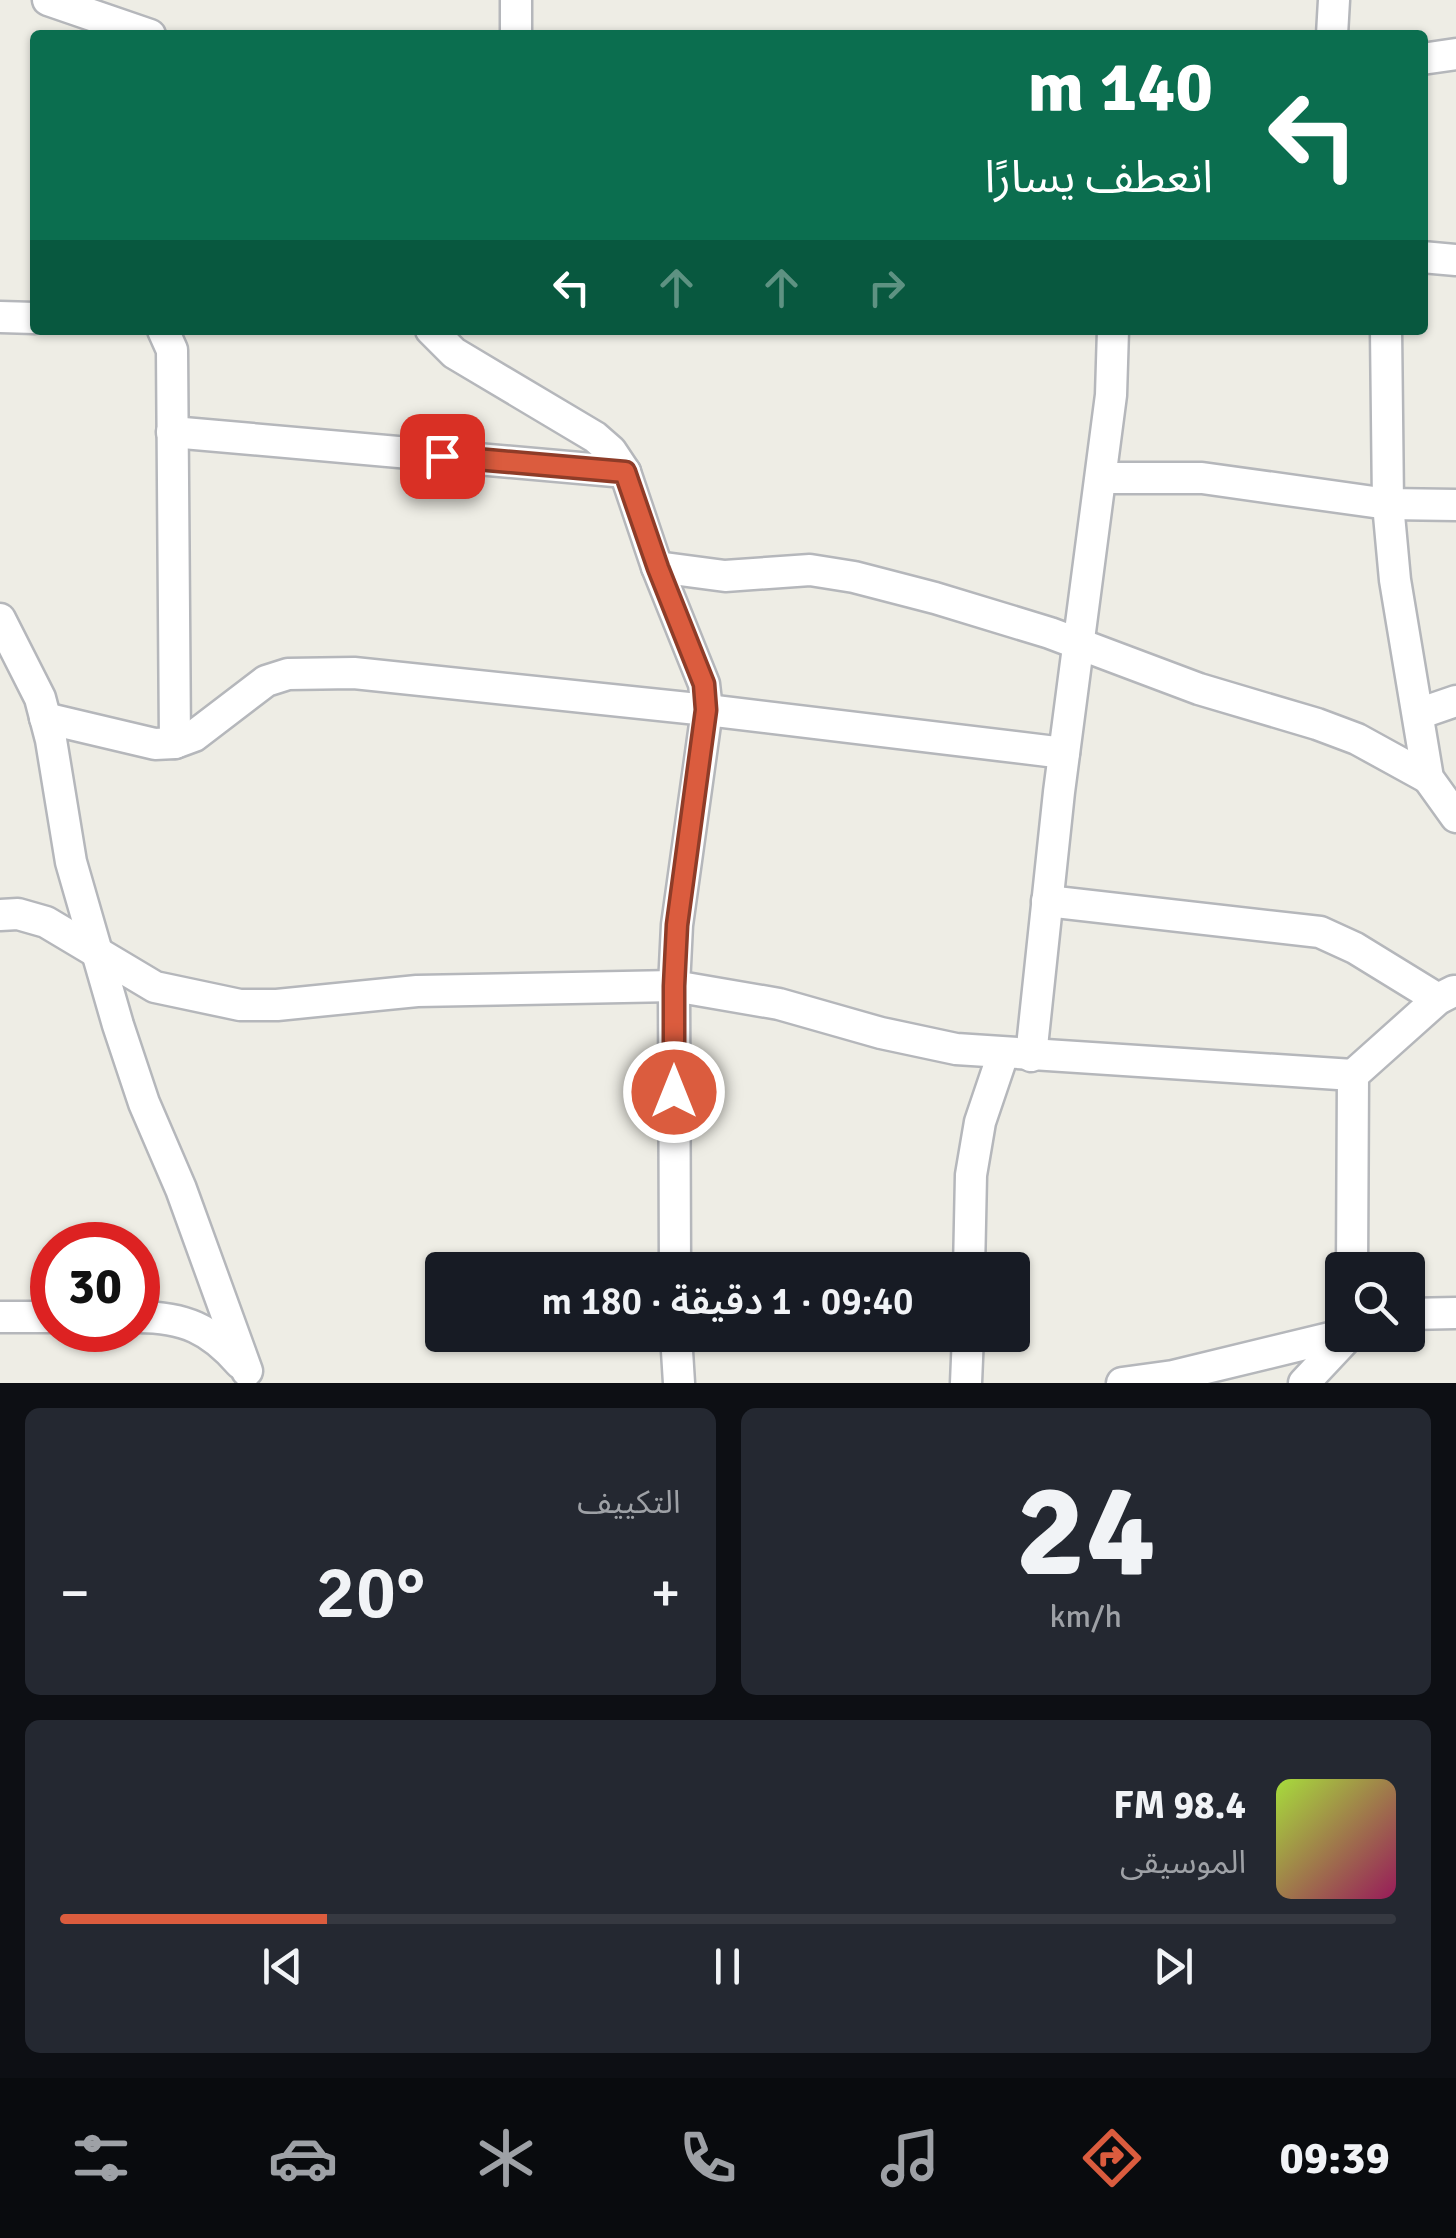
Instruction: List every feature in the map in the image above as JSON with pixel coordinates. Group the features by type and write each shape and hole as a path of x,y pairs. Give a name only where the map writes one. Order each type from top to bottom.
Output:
{"street":[{"path":"48,0 135,30"},
{"path":"516,0 516,30"},
{"path":"1332,30 1334,0"},
{"path":"1428,58 1456,54"},
{"path":"1428,258 1456,260"},
{"path":"0,317 30,318"},
{"path":"165,335 172,350 174,744"},
{"path":"435,335 454,353 595,436 612,451 625,472 704,684 706,710 677,925 675,1252"},
{"path":"970,1252 974,1157 980,1122 1017,1055 1047,900 1101,478 1113,335"},
{"path":"1386,335 1388,504 1396,580 1428,778"},
{"path":"172,432 625,472"},
{"path":"1101,478 1202,478 1388,504 1456,505"},
{"path":"658,568 725,576 810,570 854,577 1078,644 1198,689 1357,739 1428,778 1456,816"},
{"path":"0,619 40,698 71,862 118,1025 249,1377"},
{"path":"45,718 155,744 174,744 194,736 266,681 288,674 354,673 706,710 1064,754"},
{"path":"1418,714 1456,701"},
{"path":"0,915 18,914 46,922 155,988 240,1004 277,1005 417,990 674,986 780,1004 880,1033 956,1049 1354,1074 1447,995 1320,932 1047,900"},
{"path":"1352,1252 1354,1074"},
{"path":"1425,1314 1456,1313"},
{"path":"0,1317 30,1317"},
{"path":"160,1320 189,1324 220,1339 249,1377"},
{"path":"1122,1383 1172,1376 1325,1340"},
{"path":"677,1352 679,1383"},
{"path":"966,1383 967,1352"},
{"path":"1304,1383 1331,1352"}],"route":[{"path":"442,456 625,472 704,684 702,753 677,925 674,1092"}]}
